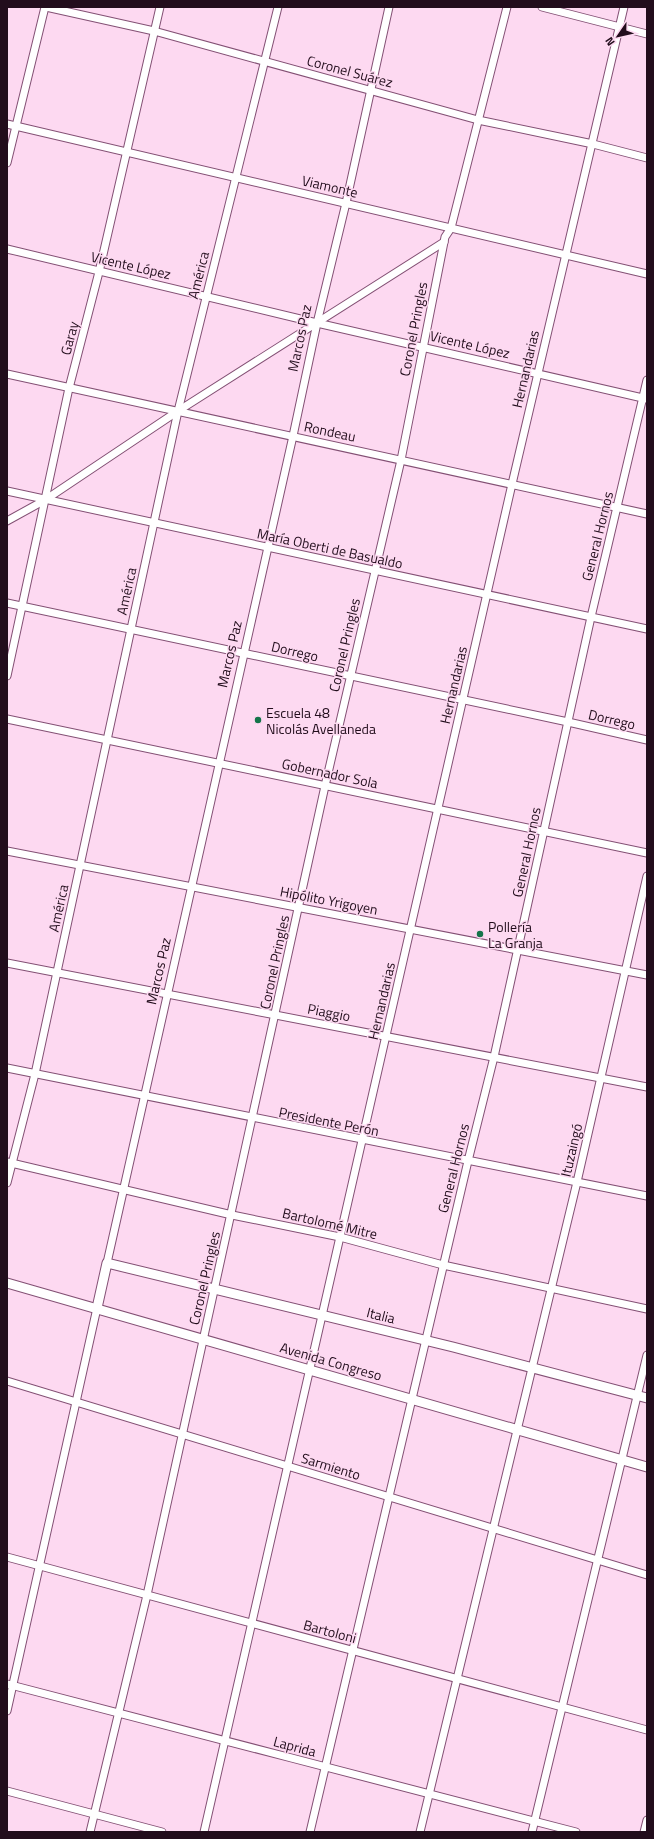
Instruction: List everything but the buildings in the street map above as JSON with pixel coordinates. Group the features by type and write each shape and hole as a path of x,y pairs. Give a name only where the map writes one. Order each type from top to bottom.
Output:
{"street":[{"name":"Coronel Suárez","path":"46,7 154,32 371,89 478,120 593,144 647,158"},
{"path":"7,163 46,7"},
{"name":"Garay","path":"7,676 69,388 99,272 160,7"},
{"name":"América","path":"7,1183 10,1163 35,1074 178,411 278,7"},
{"name":"Marcos Paz","path":"96,1308 293,436 316,323 346,203 389,7"},
{"name":"Coronel Pringles","path":"90,1832 147,1595 232,1215 325,786 401,460 422,346 444,242 451,228 507,7"},
{"path":"542,7 647,34"},
{"name":"Hernandarias","path":"204,1832 287,1466 311,1370 386,1036 412,930 512,484 624,7"},
{"name":"Viamonte","path":"7,124 647,274"},
{"path":"7,521 45,500 178,411 444,242"},
{"name":"Vicente López","path":"7,249 316,323 645,398"},
{"name":"Rondeau","path":"7,374 647,514"},
{"name":"General Hornos","path":"310,1832 443,1265 494,1057 591,617 645,398 647,380"},
{"name":"María Oberti de Basualdo","path":"7,491 647,629"},
{"name":"Dorrego","path":"7,603 647,740"},
{"name":"Gobernador Sola","path":"7,719 647,853"},
{"name":"Hipólito Yrigoyen","path":"7,851 647,975"},
{"name":"Ituzaingó","path":"420,1832 492,1528 577,1182 647,876"},
{"name":"Piaggio","path":"7,963 647,1087"},
{"name":"Presidente Perón","path":"7,1068 362,1141 647,1196"},
{"name":"Bartolomé Mitre","path":"10,1163 124,1188 232,1215 340,1237 443,1265 647,1309"},
{"name":"Italia","path":"107,1263 426,1340 647,1398"},
{"name":"Avenida Congreso","path":"7,1283 647,1468"},
{"path":"7,1711 10,1685 39,1566 96,1308"},
{"path":"532,1832 599,1560 647,1355"},
{"name":"Sarmiento","path":"7,1380 647,1575"},
{"name":"Bartoloni","path":"7,1557 647,1730"},
{"name":"Laprida","path":"10,1685 120,1712 225,1742 576,1832"},
{"path":"7,1791 162,1832"},
{"path":"644,1832 647,1820"}],"place":[{"name":"Escuela 48 Nicolás Avellaneda","path":"258,720"},
{"name":"Pollería La Granja","path":"480,934"}]}
